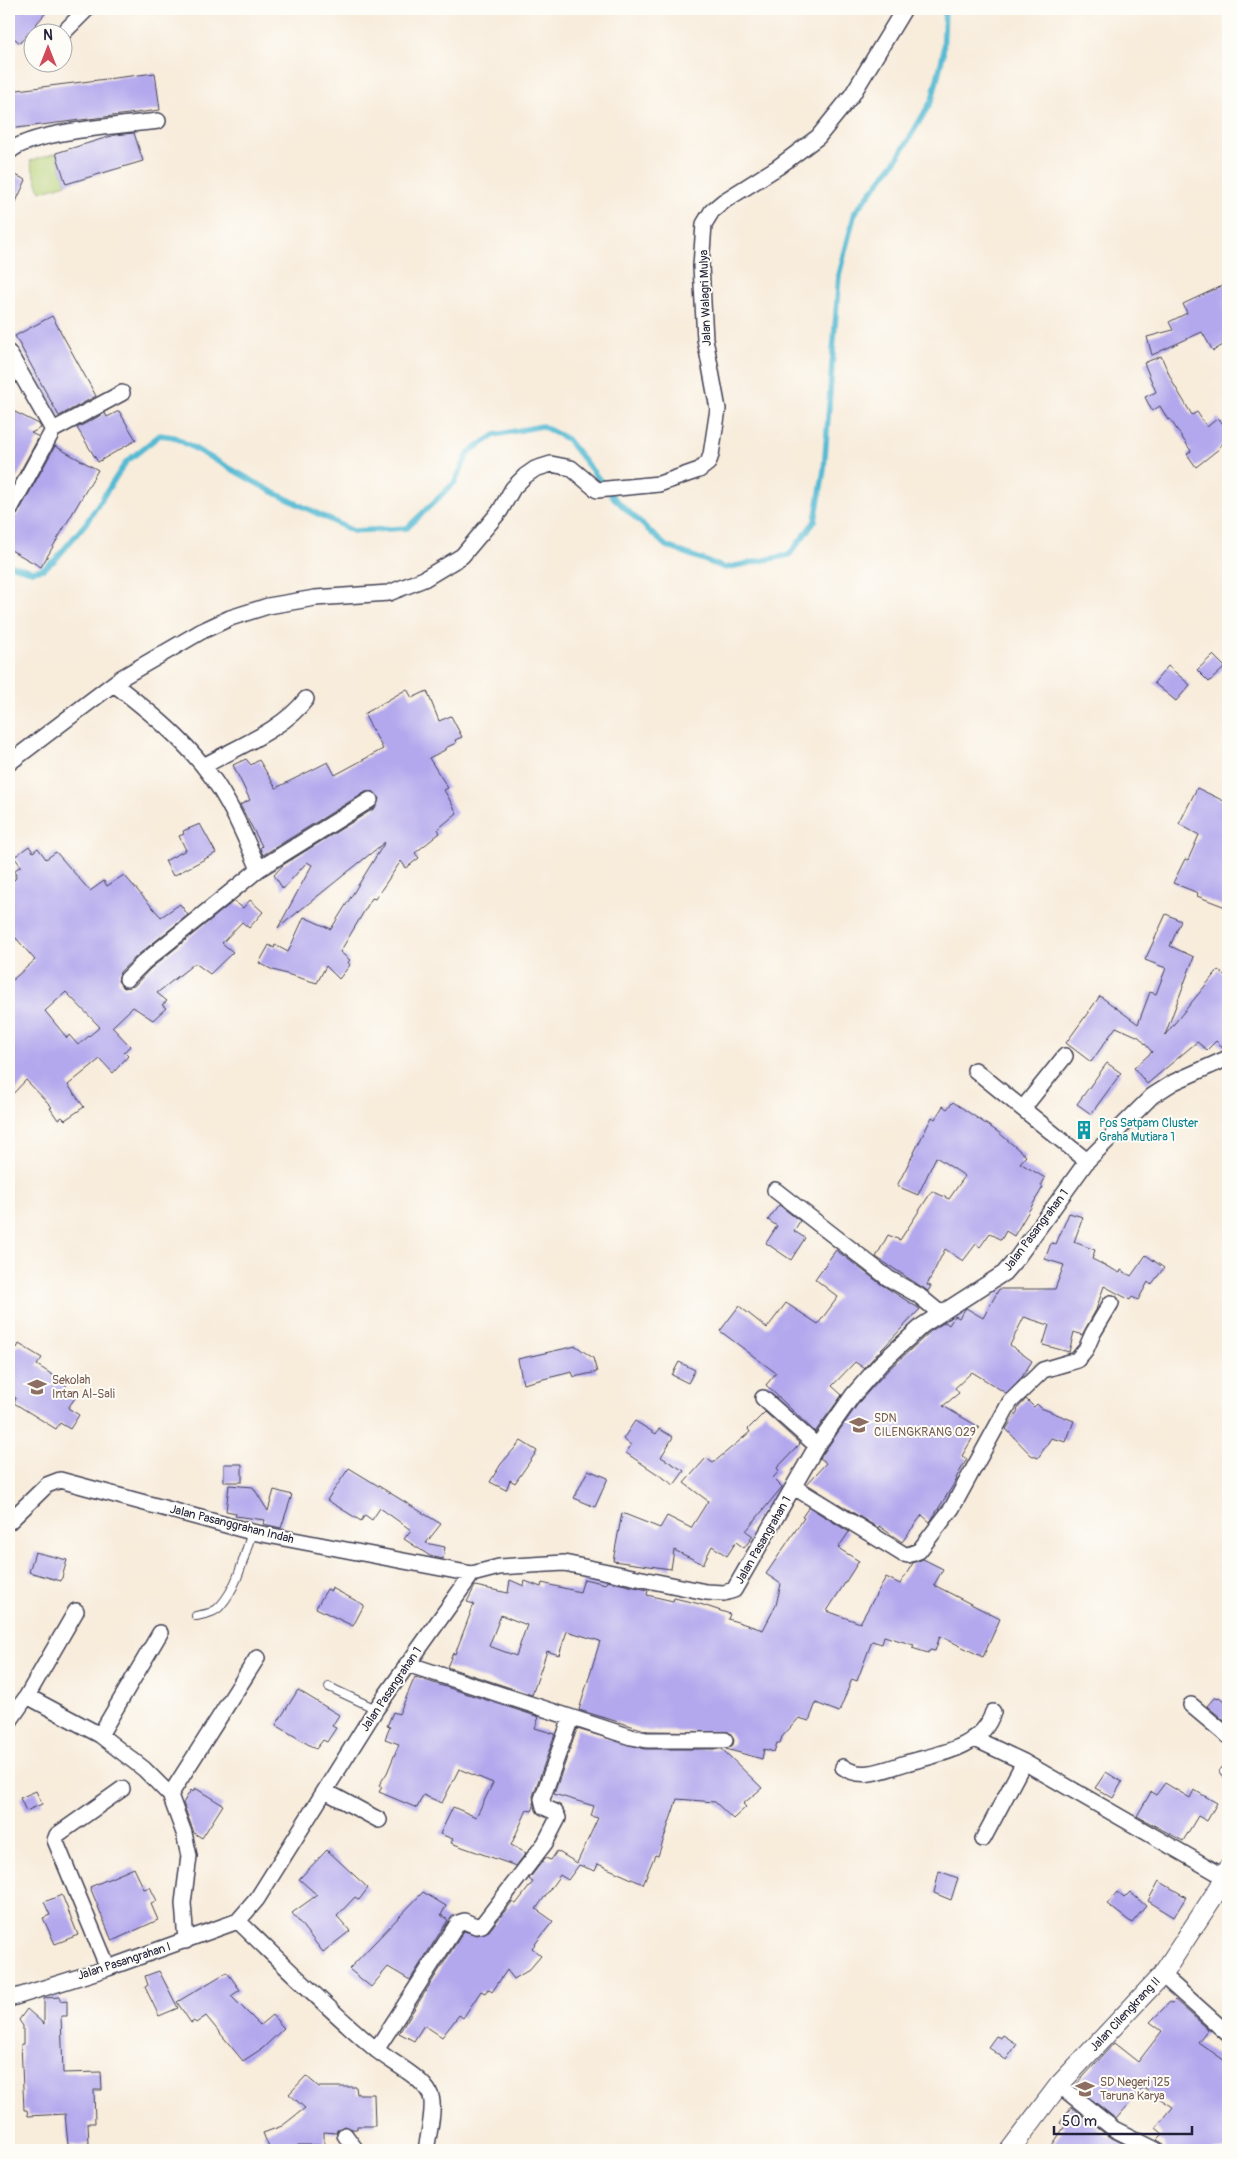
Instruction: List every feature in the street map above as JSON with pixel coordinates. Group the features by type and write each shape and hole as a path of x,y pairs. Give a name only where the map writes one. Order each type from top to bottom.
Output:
{"street":[{"path":"72,24 87,9"},
{"name":"Jalan Walagri Mulya","path":"114,684 202,631 230,618 268,606 315,598 389,593 424,579 462,556 500,511 513,488 535,469 551,464 571,468 597,490 616,490 659,484 699,470 708,463 718,409 705,340 701,266 704,224 712,212 724,201 778,167 818,137 852,95 904,9"},
{"path":"9,152 15,146 63,132 158,121"},
{"path":"9,353 53,430"},
{"path":"9,511 53,430 122,393"},
{"path":"9,763 114,684 147,710 204,766 228,802 260,869"},
{"path":"204,766 276,726 295,713 306,698"},
{"path":"127,978 144,962 260,869 370,800"},
{"path":"1024,1107 1065,1056"},
{"name":"Jalan Pasangrahan 1","path":"238,1921 257,1899 376,1709 472,1574 499,1567 564,1563 706,1592 730,1592 739,1584 817,1446 881,1362 923,1325 1004,1273 1017,1258 1087,1161 1152,1096 1174,1082 1228,1058"},
{"path":"975,1070 1024,1107 1087,1161"},
{"path":"775,1190 888,1278 918,1295 940,1313"},
{"path":"794,1486 903,1554 913,1554 919,1551 952,1508 1010,1402 1043,1370 1077,1360 1086,1349 1111,1303"},
{"path":"763,1398 817,1446"},
{"name":"Jalan Pasanggrahan Indah","path":"9,1522 46,1485 60,1480 252,1532 472,1574"},
{"path":"9,1722 27,1696 76,1611"},
{"path":"100,1735 160,1633"},
{"path":"170,1795 257,1658"},
{"path":"407,1664 631,1737 648,1740 725,1740"},
{"path":"27,1696 100,1735 144,1769 170,1795 184,1833 189,1856 183,1903 186,1941"},
{"path":"1191,1704 1228,1736"},
{"path":"843,1767 854,1773 877,1772 939,1756 960,1747 973,1738 987,1725 993,1712"},
{"path":"376,2050 458,1923 464,1921 476,1926 482,1925 545,1843 558,1818 555,1812 544,1807 542,1799 571,1718"},
{"path":"973,1738 1024,1762 1227,1875"},
{"path":"983,1839 1024,1762"},
{"path":"108,1968 55,1840 57,1835 122,1789"},
{"path":"325,1791 379,1820"},
{"name":"Jalan Cilengkrang II","path":"1010,2150 1060,2085 1162,1974 1227,1875"},
{"path":"238,1921 376,2050 422,2084 429,2092 432,2105 426,2150"},
{"name":"Jalan Pasangrahan I","path":"9,2000 108,1968 238,1921"},
{"path":"1162,1974 1228,2034"},
{"path":"1060,2085 1114,2129 1156,2150"},
{"path":"346,2135 356,2150"}],"lane":[{"path":"9,869 9,877"},
{"path":"196,1616 208,1614 220,1606 233,1584 252,1532"},
{"path":"329,1687 376,1709"}],"green space":[{"path":"56,153 66,184 40,192 30,161"}],"building":[{"path":"9,9 49,9 38,22 22,22 22,41 20,43 9,34"},
{"path":"155,73 160,110 9,129 9,91"},
{"path":"134,133 143,161 66,184 56,153 115,135"},
{"path":"9,172 26,180 9,217"},
{"path":"1228,283 1228,342 1213,351 1202,332 1152,355 1147,337 1173,330 1169,322 1187,313 1183,304"},
{"path":"52,316 96,396 59,416 15,336"},
{"path":"1161,356 1173,383 1192,415 1197,412 1207,427 1218,418 1228,430 1228,439 1220,448 1196,467 1187,454 1191,451 1170,419 1168,420 1160,406 1152,411 1145,397 1156,392 1144,363"},
{"path":"9,409 39,424 41,428 31,433 39,437 9,492"},
{"path":"119,411 136,440 98,462 77,428 105,413 107,417"},
{"path":"55,446 98,470 41,567 9,549 9,520 17,515"},
{"path":"1213,655 1225,667 1209,682 1197,670"},
{"path":"1168,666 1190,685 1176,701 1154,683"},
{"path":"407,689 412,698 427,691 439,721 451,716 462,737 455,740 456,743 445,748 445,750 429,758 448,788 444,790 457,813 438,829 440,833 415,853 419,858 406,868 401,861 375,899 372,898 340,952 350,960 348,962 350,965 339,979 326,966 317,983 273,970 259,963 269,945 274,948 275,945 288,952 304,917 331,929 385,842 278,928 312,865 307,862 283,889 274,875 283,865 375,808 379,799 374,792 365,792 263,855 260,848 262,846 240,805 250,800 233,765 246,759 251,765 259,760 276,788 328,762 335,775 383,749 364,714"},
{"path":"1197,788 1228,803 1228,908 1197,896 1198,893 1173,883 1185,859 1188,860 1199,835 1179,824"},
{"path":"200,824 216,853 173,876 165,861 186,850 179,836 184,834 183,831"},
{"path":"29,846 33,852 38,848 46,859 56,852 90,891 104,881 107,886 124,875 161,917 180,904 188,915 120,972 118,981 124,988 134,986 150,969 234,901 243,908 250,900 263,912 249,928 242,922 222,943 233,952 210,974 195,963 157,993 167,1001 162,1005 166,1008 153,1020 133,1007 112,1027 130,1046 124,1052 128,1056 113,1073 100,1059 68,1085 84,1107 65,1120 62,1117 58,1120 50,1108 52,1107 26,1080 9,1098 9,983 35,960 16,938 9,944 9,885 16,878 15,870 21,866 14,857","holes":["66,992 100,1027 78,1045 69,1035 67,1038 45,1011"]},
{"path":"1166,914 1181,921 1170,946 1194,957 1165,1035 1218,970 1228,978 1228,1049 1225,1049 1216,1041 1207,1050 1197,1042 1147,1084 1134,1068 1152,1052 1139,1037 1116,1027 1091,1062 1066,1043 1100,996 1138,1024 1150,992 1156,994 1166,968 1145,960"},
{"path":"1107,1063 1121,1073 1091,1114 1077,1104"},
{"path":"953,1102 998,1132 1026,1156 1020,1163 1045,1178 1041,1186 1043,1187 1014,1236 1006,1231 1001,1240 990,1233 980,1247 976,1244 963,1261 945,1249 927,1285 931,1286 928,1291 876,1257 888,1235 900,1240 932,1191 949,1199 965,1176 936,1157 918,1195 897,1186 932,1117 935,1119 943,1106 947,1109"},
{"path":"779,1205 800,1221 794,1231 805,1238 791,1260 766,1243 777,1226 768,1220"},
{"path":"1069,1213 1083,1217 1074,1242 1095,1250 1092,1259 1120,1273 1121,1270 1131,1276 1146,1255 1164,1268 1151,1285 1148,1282 1138,1300 1132,1297 1130,1300 1104,1286 1096,1310 1082,1335 1074,1332 1069,1352 1043,1345 1049,1325 1024,1317 1010,1345 1032,1361 1022,1377 1006,1393 972,1372 955,1388 959,1393 943,1406 979,1427 962,1456 967,1459 957,1479 930,1522 922,1515 902,1542 879,1526 878,1528 807,1484 826,1463 820,1458 860,1401 888,1370 931,1331 945,1322 949,1325 955,1316 959,1318 966,1308 983,1318 999,1289 1055,1289 1064,1265 1045,1259 1051,1243 1056,1244"},
{"path":"836,1250 882,1285 920,1309 864,1368 855,1362 832,1386 842,1395 815,1432 766,1385 776,1373 720,1331 739,1306 767,1328 786,1303 818,1324 838,1297 815,1279"},
{"name":"Sekolah Intan Al-Sali","path":"19,1344 42,1358 37,1365 67,1384 63,1391 75,1398 68,1408 79,1415 70,1429 60,1423 56,1429 14,1403 16,1398 9,1393 9,1354 14,1346 17,1348"},
{"path":"576,1346 593,1358 597,1372 574,1377 572,1372 523,1384 518,1359"},
{"path":"679,1362 695,1370 688,1383 672,1375"},
{"path":"1026,1399 1034,1407 1037,1404 1041,1408 1074,1421 1066,1442 1051,1438 1038,1458 1031,1455 1006,1429 1017,1413 1018,1408"},
{"path":"765,1412 800,1444 777,1468 779,1471 773,1478 782,1487 746,1531 753,1536 744,1548 736,1542 727,1556 712,1546 703,1564 674,1550 671,1569 613,1561 622,1513 660,1528 667,1516 691,1528 708,1501 684,1483 706,1458 713,1463 750,1432 748,1429"},
{"path":"635,1421 656,1434 659,1429 673,1437 661,1457 684,1471 674,1485 626,1453 631,1445 623,1439"},
{"path":"521,1441 537,1451 515,1483 510,1480 506,1490 490,1482 501,1464"},
{"path":"224,1464 242,1464 242,1482 224,1482"},
{"path":"349,1468 441,1524 426,1543 445,1547 443,1559 430,1556 404,1539 411,1530 380,1508 372,1520 365,1515 361,1521 327,1500"},
{"path":"588,1470 608,1478 595,1507 574,1498"},
{"path":"229,1485 253,1487 268,1511 274,1490 292,1495 281,1528 263,1524 265,1520 235,1516 236,1513 226,1511"},
{"path":"809,1507 849,1532 838,1548 859,1561 827,1611 860,1623 886,1577 900,1584 913,1563 923,1559 943,1569 934,1585 1000,1619 983,1657 940,1636 935,1651 930,1650 928,1653 912,1648 914,1645 884,1636 882,1644 872,1641 857,1681 852,1679 839,1712 816,1703 809,1721 799,1718 782,1737 780,1743 777,1743 774,1752 764,1749 762,1759 726,1749 733,1745 734,1740 729,1732 648,1731 579,1710 600,1641 567,1631 559,1655 547,1651 532,1695 447,1667 453,1653 455,1654 474,1604 467,1602 475,1586 508,1593 510,1580 524,1586 525,1581 541,1587 542,1583 580,1592 584,1579 606,1584 607,1581 648,1590 647,1595 673,1601 674,1598 700,1604 730,1614 728,1619 763,1630 776,1605 781,1584 766,1574 804,1518 802,1517","holes":["501,1615 527,1625 516,1656 489,1646"]},
{"path":"35,1552 67,1560 61,1581 29,1572"},
{"path":"332,1588 364,1605 353,1626 316,1608 327,1589 331,1591"},
{"path":"415,1677 539,1717 535,1728 555,1734 533,1796 534,1807 532,1811 527,1810 511,1845 526,1853 516,1866 451,1843 453,1839 440,1834 453,1807 476,1817 493,1783 459,1769 442,1803 423,1795 417,1808 379,1792 382,1787 379,1785 387,1773 399,1744 385,1739 390,1727 387,1726 393,1712 399,1714"},
{"path":"298,1690 339,1715 332,1726 336,1728 327,1742 323,1740 316,1749 276,1725"},
{"path":"1215,1697 1217,1699 1219,1697 1228,1704 1228,1724 1207,1706"},
{"path":"577,1729 645,1749 722,1749 762,1788 743,1804 746,1807 733,1819 715,1802 677,1799 658,1856 655,1855 643,1884 598,1864 595,1871 579,1865 568,1880 560,1875 536,1909 553,1921 532,1948 541,1956 529,1970 514,1979 507,1970 492,1992 488,1989 485,1993 481,1991 463,2018 459,2015 442,2037 424,2025 414,2041 399,2033 464,1931 477,1935 489,1931 512,1902 516,1904 533,1882 529,1879 545,1858 551,1860 557,1851 577,1863 598,1818 591,1816 594,1806 554,1794"},
{"path":"1106,1772 1122,1782 1113,1798 1095,1788"},
{"path":"1165,1783 1190,1798 1194,1790 1217,1803 1207,1821 1198,1816 1183,1841 1137,1816 1151,1792 1156,1795"},
{"path":"195,1788 223,1805 202,1838 194,1833 183,1803 191,1790 193,1792"},
{"path":"36,1791 42,1804 26,1811 20,1798"},
{"path":"327,1850 368,1888 359,1900 355,1897 337,1916 350,1931 323,1952 292,1913 317,1895 299,1879"},
{"path":"134,1868 144,1889 150,1887 157,1901 151,1904 158,1920 112,1941 90,1887"},
{"path":"939,1871 958,1878 951,1900 934,1893"},
{"path":"1159,1881 1186,1897 1174,1917 1148,1901"},
{"path":"423,1892 446,1906 441,1915 448,1920 410,1980 388,1967 371,1987 349,1969"},
{"path":"1117,1892 1124,1898 1130,1892 1146,1906 1132,1923 1107,1904"},
{"path":"62,1895 78,1935 55,1944 43,1918 50,1915 44,1902"},
{"path":"159,1971 178,2008 159,2016 145,1987 148,1985 145,1976"},
{"path":"227,1972 240,1990 231,1996 260,2025 272,2015 284,2028 263,2048 243,2061 206,2016 196,2023 194,2021 191,2023 177,2002"},
{"path":"60,1997 60,2001 67,2000 67,2016 61,2016 63,2073 101,2072 102,2090 94,2090 95,2123 88,2123 89,2144 68,2145 65,2114 28,2116 27,2110 24,2110 21,2044 23,2044 23,2026 19,2020 27,2009 44,2024 44,1998"},
{"path":"1175,2000 1208,2029 1198,2042 1228,2063 1228,2150 1165,2150 1164,2144 1157,2140 1163,2134 1156,2128 1173,2107 1143,2088 1116,2119 1075,2086 1114,2043 1138,2062 1162,2031 1150,2022 1170,2002 1172,2003"},
{"path":"1003,2035 1017,2044 1006,2060 988,2047 996,2036 1001,2038"},
{"path":"306,2076 319,2087 356,2087 357,2094 374,2094 375,2126 357,2126 357,2129 352,2129 344,2126 337,2130 336,2133 324,2132 324,2145 298,2145 299,2150 270,2150 263,2133 282,2126 305,2108 289,2094"},
{"path":"1071,2107 1108,2136 1136,2150 1049,2150 1065,2126 1060,2123"}],"waterway":[{"path":"9,565 32,571 43,569 55,560 86,523 126,462 160,435 174,437 269,490 353,531 407,528 455,482 469,452 495,435 542,426 567,439 615,499 666,546 725,568 789,555 815,521 824,470 839,275 855,212 897,159 932,100 943,55 945,9"}],"place":[{"name":"Pos Satpam Cluster Graha Mutiara 1","path":"1084,1130"},
{"name":"Sekolah Intan Al-Sali","path":"37,1387"},
{"name":"SDN CILENGKRANG 029","path":"859,1425"},
{"name":"SD Negeri 125 Taruna Karya","path":"1085,2089"}]}
